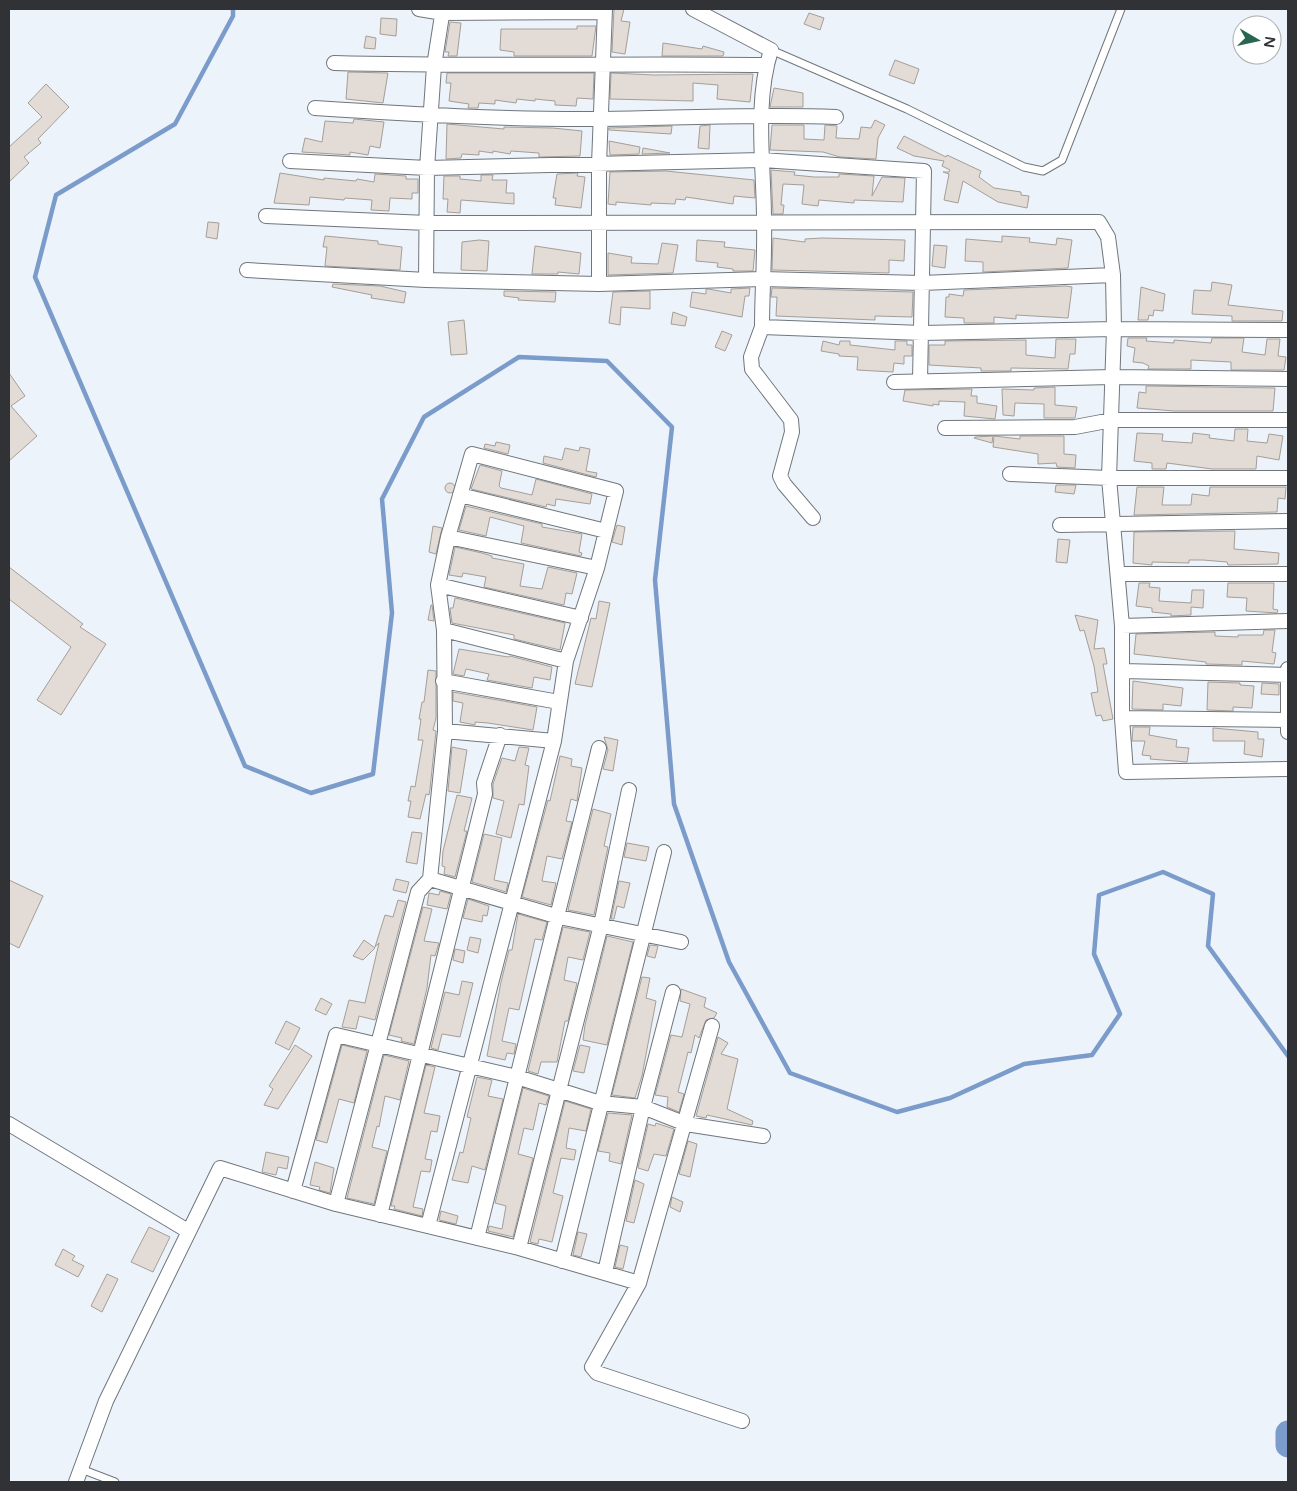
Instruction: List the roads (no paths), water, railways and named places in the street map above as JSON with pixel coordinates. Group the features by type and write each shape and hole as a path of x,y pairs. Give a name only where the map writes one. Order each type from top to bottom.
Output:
{"street":[{"path":"419,9 443,11 605,10 598,164 599,284"},
{"path":"693,9 771,50 766,65 761,160 764,221 762,327 751,357 752,369 791,420 792,432 780,476 784,484 813,518"},
{"path":"426,280 427,168 430,116 434,66 443,11"},
{"path":"334,63 434,66 604,63 766,65"},
{"path":"314,108 430,116 600,119 763,114 836,117"},
{"path":"290,161 427,168 761,160 924,171 920,381"},
{"path":"266,216 428,223 1099,222 1108,237 1113,275 1114,329 1109,478 1122,626 1122,718 1126,772 1288,769"},
{"path":"248,270 426,280 599,284 762,279 922,282 1113,275"},
{"path":"762,327 922,333 1114,329 1288,330"},
{"path":"894,382 1112,377 1288,379"},
{"path":"945,428 1075,426 1112,420 1288,420"},
{"path":"336,1204 418,892 430,879 445,731 443,681 444,630 438,585 448,537 472,454 616,491 597,568 566,661 554,741 468,1065 428,1226"},
{"path":"1010,474 1109,478 1288,478"},
{"path":"460,495 606,531"},
{"path":"1060,525 1288,521"},
{"path":"448,537 597,568"},
{"path":"1118,574 1288,574"},
{"path":"438,585 581,618"},
{"path":"1122,626 1288,621"},
{"path":"444,630 566,661"},
{"path":"1122,718 1288,724 1288,669"},
{"path":"1122,671 1288,675"},
{"path":"443,681 559,702"},
{"path":"445,731 554,741"},
{"path":"380,1215 462,890 485,794 484,783 500,735"},
{"path":"477,1238 559,917 599,748"},
{"path":"519,1248 601,925 629,790"},
{"path":"562,1261 664,852"},
{"path":"430,879 462,890 559,917 681,942"},
{"path":"604,1272 643,1107 673,992"},
{"path":"712,1026 686,1124 639,1283 592,1363 593,1371 742,1421"},
{"path":"293,1191 336,1036 517,1077 600,1103 643,1107 686,1124 763,1136"},
{"path":"9,1124 188,1231"},
{"path":"76,1482 106,1401 220,1168 336,1204 519,1248 639,1283"}],"lane":[{"path":"771,50 907,110 1024,167 1043,171 1062,160 1121,9"},
{"path":"81,1468 115,1482"}],"waterway":[{"path":"233,9 233,16 175,124 56,195 35,277 245,766 311,793 373,774 392,613 382,499 424,417 519,357 607,361 672,427 655,580 674,804 729,962 790,1073 897,1112 950,1098 1024,1064 1092,1055 1120,1014 1094,954 1099,895 1163,872 1213,894 1208,946 1288,1056"},
{"path":"1288,1433 1288,1445"}]}
